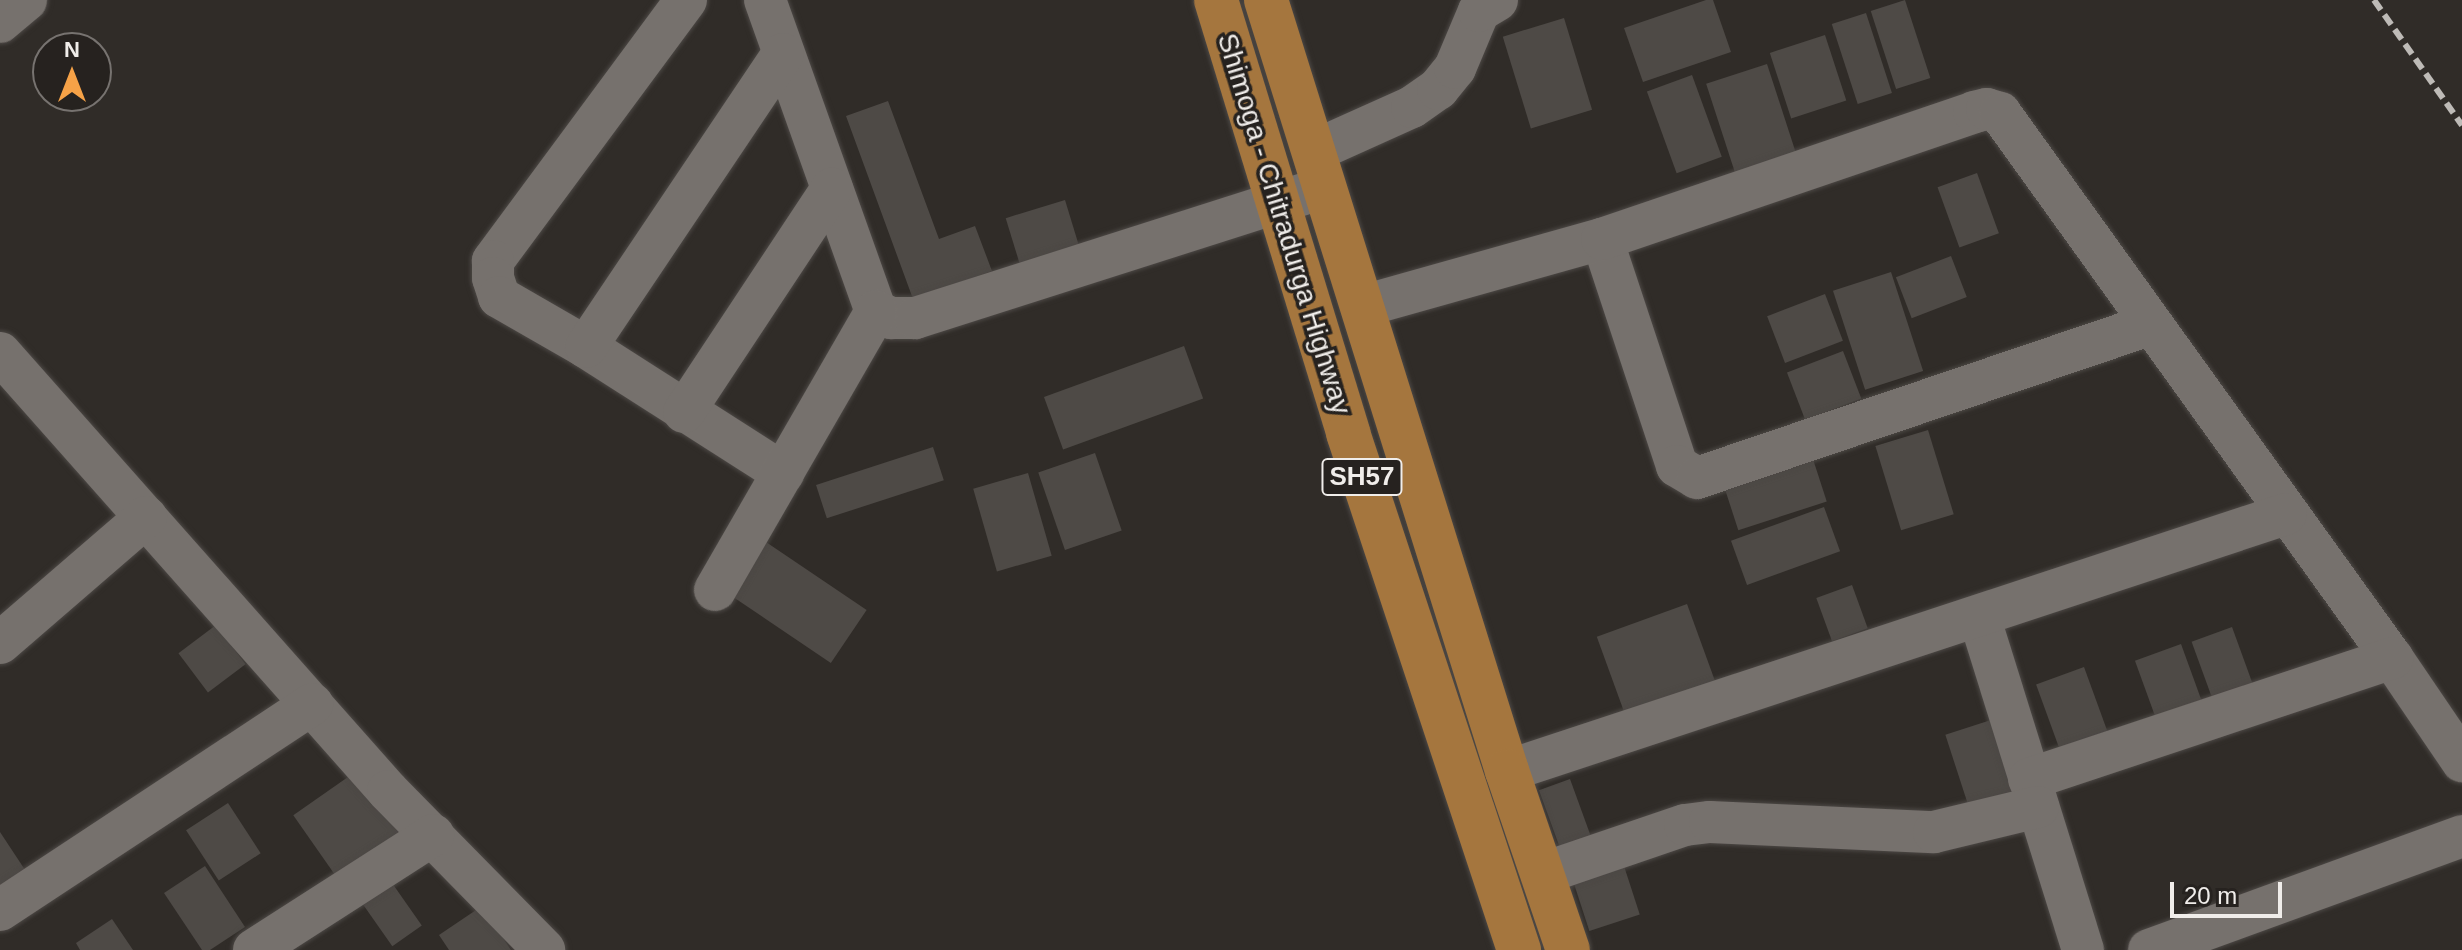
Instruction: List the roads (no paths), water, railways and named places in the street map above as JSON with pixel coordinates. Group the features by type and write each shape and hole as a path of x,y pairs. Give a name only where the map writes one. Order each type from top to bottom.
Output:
{"main road":[{"name":"Shimoga - Chitradurga Highway","path":"1216,0 1348,433 1519,950"},
{"name":"Shimoga - Chitradurga Highway","path":"1266,0 1507,771 1568,950"}],"street":[{"path":"0,22 26,0"},
{"path":"686,0 493,261 493,278 499,297 586,347 783,473"},
{"path":"765,0 876,311 891,318 915,318 1277,201 1438,89 1455,68 1479,11 1497,0"},
{"path":"586,347 783,54"},
{"path":"1363,306 1602,239 1987,109 2000,113 2149,325 2392,658 2462,761"},
{"path":"684,412 832,188"},
{"path":"1602,239 1677,466 1697,478 2149,325"},
{"path":"715,590 876,311"},
{"path":"2,359 312,704 544,950"},
{"path":"1507,771 2286,514"},
{"path":"0,643 146,517"},
{"path":"1979,616 2083,950"},
{"path":"1544,873 1685,825 1710,822 1934,832 2392,658"},
{"path":"0,910 312,704"},
{"path":"254,950 433,835"},
{"path":"2149,950 2462,836"}],"railway":[{"path":"2374,0 2462,125"}]}
